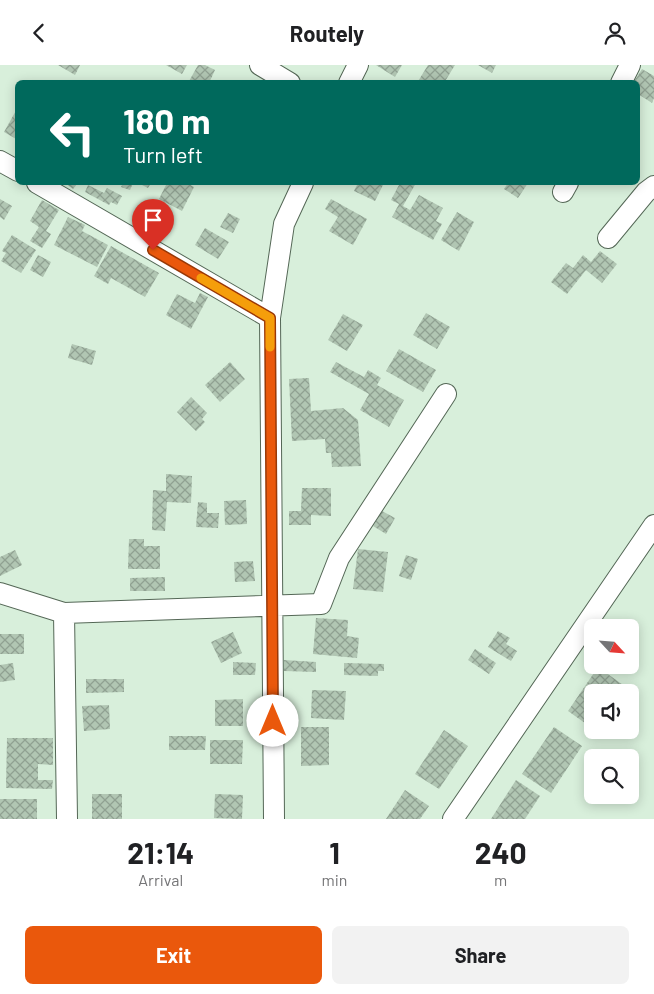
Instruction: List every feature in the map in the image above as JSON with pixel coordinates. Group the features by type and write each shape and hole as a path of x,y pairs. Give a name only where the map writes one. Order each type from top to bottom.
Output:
{"street":[{"path":"260,65 285,80"},
{"path":"350,80 358,65"},
{"path":"622,80 630,65"},
{"path":"0,161 15,169"},
{"path":"40,185 270,318"},
{"path":"274,819 270,318 284,224 302,185"},
{"path":"608,237 654,185"},
{"path":"0,593 64,613 321,604 339,558 446,394"},
{"path":"452,819 654,525"},
{"path":"64,613 67,819"}],"building":[{"path":"58,65 80,65 75,75"},
{"path":"166,65 187,65 182,74"},
{"path":"198,65 205,65 215,70 210,80 190,80"},
{"path":"376,65 402,65 395,77"},
{"path":"428,65 455,65 446,80 419,80"},
{"path":"478,65 496,65 492,73"},
{"path":"642,69 654,76 654,98 652,103 640,95 640,80 635,80"},
{"path":"15,112 15,138 4,132"},
{"path":"68,185 76,185 73,189"},
{"path":"88,185 104,193 107,188 122,196 117,205 111,202 109,205 85,192"},
{"path":"122,185 132,185 130,190 121,187"},
{"path":"166,185 190,185 194,187 182,211 159,199"},
{"path":"357,185 383,185 375,201 354,191"},
{"path":"399,185 415,185 403,206 410,210 419,195 443,208 436,221 442,224 433,240 392,217 399,204 391,200"},
{"path":"507,185 527,185 518,198 504,189"},
{"path":"0,199 12,206 4,220 0,217"},
{"path":"331,199 367,219 353,245 329,231 338,217 325,209"},
{"path":"42,200 59,210 46,231 51,234 42,248 30,241 39,227 30,221"},
{"path":"457,212 474,222 459,251 441,240"},
{"path":"228,213 240,219 233,233 220,227"},
{"path":"68,217 85,225 82,231 108,245 97,267 54,245"},
{"path":"205,228 229,242 218,259 195,245"},
{"path":"12,235 36,250 21,273 1,261 6,253 2,251"},
{"path":"111,246 159,273 145,297 111,278 108,284 94,276"},
{"path":"600,251 617,264 602,283 586,270 567,294 551,282 566,263 573,268 583,255 591,262"},
{"path":"38,255 51,262 43,277 30,270"},
{"path":"200,293 208,297 191,329 166,315 177,294 195,303"},
{"path":"426,313 450,327 437,349 413,335"},
{"path":"343,314 363,325 347,351 328,340"},
{"path":"72,344 96,351 92,365 68,358"},
{"path":"399,349 436,370 423,392 386,371"},
{"path":"230,362 245,379 220,402 205,385"},
{"path":"336,362 364,377 368,370 381,378 377,385 404,400 389,427 360,410 369,394 330,372"},
{"path":"309,378 311,411 343,408 358,420 361,466 332,467 331,453 326,453 325,439 292,441 289,379"},
{"path":"191,397 207,413 202,419 205,422 196,431 177,412"},
{"path":"166,474 192,476 191,503 167,502 165,531 152,530 153,490 166,491"},
{"path":"302,488 331,488 331,516 311,515 311,525 289,525 289,511 301,511"},
{"path":"246,500 247,524 225,525 224,501"},
{"path":"198,502 207,503 207,513 219,513 218,528 196,527"},
{"path":"382,511 395,518 386,534 373,526"},
{"path":"129,539 144,539 144,546 160,546 160,569 128,569"},
{"path":"358,549 388,552 383,592 353,589"},
{"path":"15,550 22,565 0,576 0,557"},
{"path":"406,555 418,559 411,580 399,576"},
{"path":"253,561 255,581 235,582 234,562"},
{"path":"165,577 165,591 130,591 130,578"},
{"path":"316,618 348,620 347,636 359,638 357,658 313,654"},
{"path":"498,631 510,638 506,644 517,651 511,661 488,647"},
{"path":"233,632 242,653 221,663 211,642"},
{"path":"0,634 24,634 24,654 0,654"},
{"path":"475,649 496,663 489,674 468,660"},
{"path":"284,660 316,662 316,672 284,671"},
{"path":"233,662 256,663 255,675 233,675"},
{"path":"13,663 15,680 0,682 0,665"},
{"path":"344,663 384,664 384,671 378,671 378,676 344,675"},
{"path":"593,674 608,674 622,684 586,684"},
{"path":"86,679 124,679 124,692 86,693"},
{"path":"584,688 584,722 568,711"},
{"path":"312,690 346,691 344,720 311,718"},
{"path":"243,699 243,726 215,726 215,700"},
{"path":"109,705 110,729 84,731 82,706"},
{"path":"301,727 329,727 329,765 301,766"},
{"path":"554,727 582,746 551,793 522,774"},
{"path":"444,730 468,746 439,789 415,774"},
{"path":"169,736 206,736 205,750 169,750"},
{"path":"7,738 53,738 53,765 38,764 38,780 53,780 52,789 6,788"},
{"path":"210,740 243,740 242,764 210,764"},
{"path":"516,780 540,796 525,819 491,819"},
{"path":"405,790 429,806 420,819 386,819"},
{"path":"92,794 122,794 122,819 92,819"},
{"path":"215,794 243,795 242,819 214,818"},
{"path":"0,799 37,799 37,819 0,819"}],"slow traffic":[{"path":"201,278 270,318 270,347"}],"route":[{"path":"153,250 270,318 273,721"}]}
